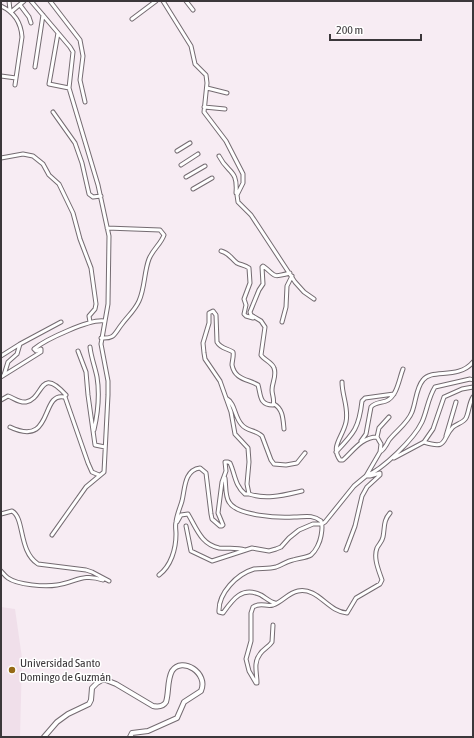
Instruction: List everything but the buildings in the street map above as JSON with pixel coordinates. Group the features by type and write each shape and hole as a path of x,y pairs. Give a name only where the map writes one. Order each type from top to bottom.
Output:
{"main road":[{"path":"44,737 57,722 68,714 89,704 91,700 92,688 102,680 112,682 157,707 164,705 166,702 172,670 179,666 185,665 196,670 201,675 203,682 201,691 184,702 177,718 148,731 132,733 130,737"}],"street":[{"path":"9,1 11,11 22,30 15,85"},
{"path":"11,11 24,1"},
{"path":"32,1 73,52 69,88 101,196 108,236 108,304 104,320 105,327 101,338 108,381 104,472 82,492 52,535"},
{"path":"50,1 80,40 83,56 81,84 85,102"},
{"path":"132,19 156,1"},
{"path":"163,1 191,46 195,64 206,75 207,88 204,107 205,115 226,141 243,174 244,183 237,195"},
{"path":"186,1 193,10"},
{"path":"20,5 31,23"},
{"path":"1,6 11,11"},
{"path":"35,67 43,15"},
{"path":"58,33 49,84 69,88"},
{"path":"1,76 16,78"},
{"path":"207,88 227,93"},
{"path":"204,107 224,109"},
{"path":"53,112 75,143 89,194 93,197 101,196"},
{"path":"176,151 190,143"},
{"path":"1,158 23,154 33,156 42,164 49,175 58,184 73,213 80,239 92,268 96,304 95,309 89,316 90,322"},
{"path":"181,165 198,154"},
{"path":"219,156 223,164 235,177 237,183 238,202 251,216 280,260 304,292 314,299"},
{"path":"186,177 205,166"},
{"path":"193,189 212,178"},
{"path":"101,338 110,339 113,337 115,332 131,314 140,300 149,259 154,248 161,241 164,235 160,230 107,228"},
{"path":"221,251 231,256 237,263 249,268 250,283 244,298 246,305 244,314 261,321 265,326 261,355 274,366 276,376 272,388 274,404 279,408 282,414 284,429"},
{"path":"254,318 250,312 262,284 262,267 265,267 276,276 291,274"},
{"path":"282,322 286,307 287,286 291,274"},
{"path":"249,494 247,484 249,462 248,448 235,434 220,381 206,359 204,353 203,343 211,311 213,311 216,315 217,342 222,348 233,352 232,363 238,377 258,385 259,394 264,403 268,405 274,404"},
{"path":"3,376 41,352 41,349 34,350 37,346 61,333 90,322 104,320"},
{"path":"1,356 20,344 62,322"},
{"path":"3,376 8,362 16,354 20,344"},
{"path":"90,347 97,377 98,394 98,412 94,433"},
{"path":"78,351 86,372 95,445 105,447"},
{"path":"380,452 383,451 391,438 412,413 421,384 426,377 429,375 460,371 468,368 473,362"},
{"path":"342,382 347,405 347,414 346,422 335,449 340,460 343,460 360,443 366,434 371,407 373,404 393,397 403,370"},
{"path":"392,458 421,424 435,387 470,379 473,380"},
{"path":"1,400 8,396 21,402 27,402 34,398 43,385 49,383 57,386 65,395 88,464 92,472 99,475"},
{"path":"186,526 191,552 212,561 252,548 264,550 281,547 299,530 312,524 322,524 325,522 354,486 366,476 371,474 392,458 424,442 433,429 444,398 462,389 473,387"},
{"path":"336,452 355,431 358,425 362,401 365,398 394,394"},
{"path":"10,427 21,432 34,430 40,426 54,398 59,396 65,397"},
{"path":"424,442 432,445 440,445 444,442 451,429 466,418 473,396"},
{"path":"226,398 230,400 236,411 238,421 242,426 262,436 274,464 286,465 297,463 305,453"},
{"path":"444,442 456,402"},
{"path":"366,476 380,452 382,444 377,437 379,428 389,417"},
{"path":"360,443 372,437 377,437"},
{"path":"275,604 254,592 246,592 233,599 222,613 219,612 219,608 226,590 231,584 247,572 256,569 276,567 310,556 321,539 322,524 318,518 307,516 296,518 263,516 233,507 226,497 225,462 230,463 233,468 237,485 240,491 245,494 267,497 282,496 302,491"},
{"path":"158,575 164,571 172,557 176,536 176,523 187,477 195,469 200,468 206,473 212,519 222,526 218,513 222,482 225,476"},
{"path":"346,550 355,526 362,496 367,487 380,475 380,473 366,476"},
{"path":"1,514 12,511 16,513 28,555 38,564 86,570 109,581 90,576 56,585 35,585 17,582 7,578 1,571"},
{"path":"273,625 272,642 260,654 255,665 256,683 249,671 246,659 251,641 252,608 261,604 273,605 291,593 305,591 314,593 333,607 347,613 356,598 365,591 380,584 382,580 376,561 376,554 377,549 383,540 384,524 390,513"},
{"path":"176,523 182,515 188,514 200,536 208,543 219,548 245,550"}],"shaded area":[{"name":"Universidad Santo Domingo de Guzmán","path":"1,607 15,609 22,658 20,737 1,737"}],"place":[{"name":"Universidad Santo Domingo de Guzmán","path":"12,670"}]}
